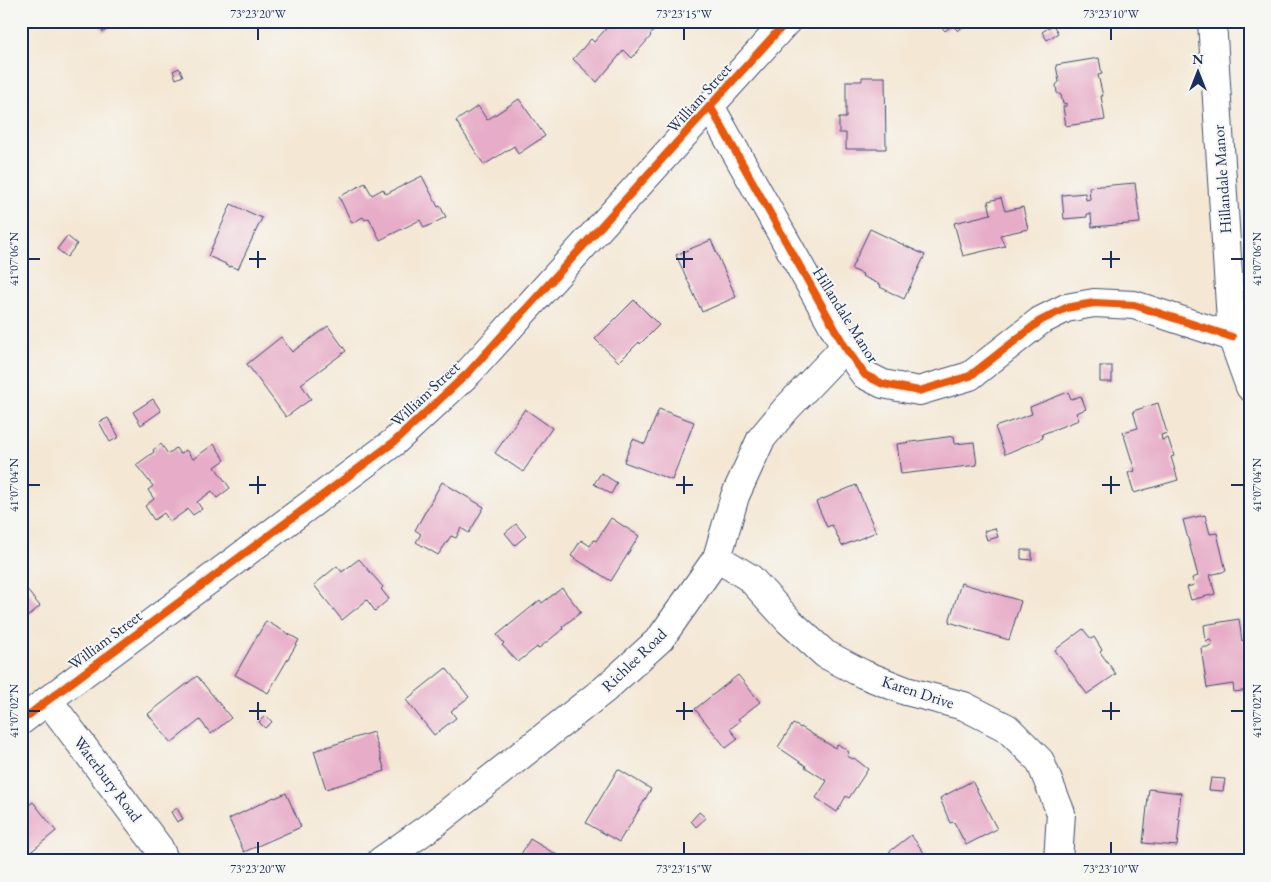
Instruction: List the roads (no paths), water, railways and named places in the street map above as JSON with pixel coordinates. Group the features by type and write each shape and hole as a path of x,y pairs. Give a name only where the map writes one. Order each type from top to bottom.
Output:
{"street":[{"name":"William Street","path":"21,721 394,442 469,372 787,21"},
{"name":"Hillandale Manor","path":"1212,21 1232,337 1250,387"},
{"name":"Hillandale Manor","path":"710,106 845,346 865,374 883,384 919,391 970,376 1040,320 1066,308 1094,303 1134,306 1232,337"},
{"name":"Richlee Road","path":"381,861 438,820 619,676 660,639 717,558 735,496 761,439 786,409 845,346"},
{"name":"Karen Drive","path":"717,558 750,578 789,621 825,654 863,674 906,692 964,706 1007,728 1040,760 1061,813 1058,861"},
{"name":"Waterbury Road","path":"48,700 159,848 165,861"}]}
